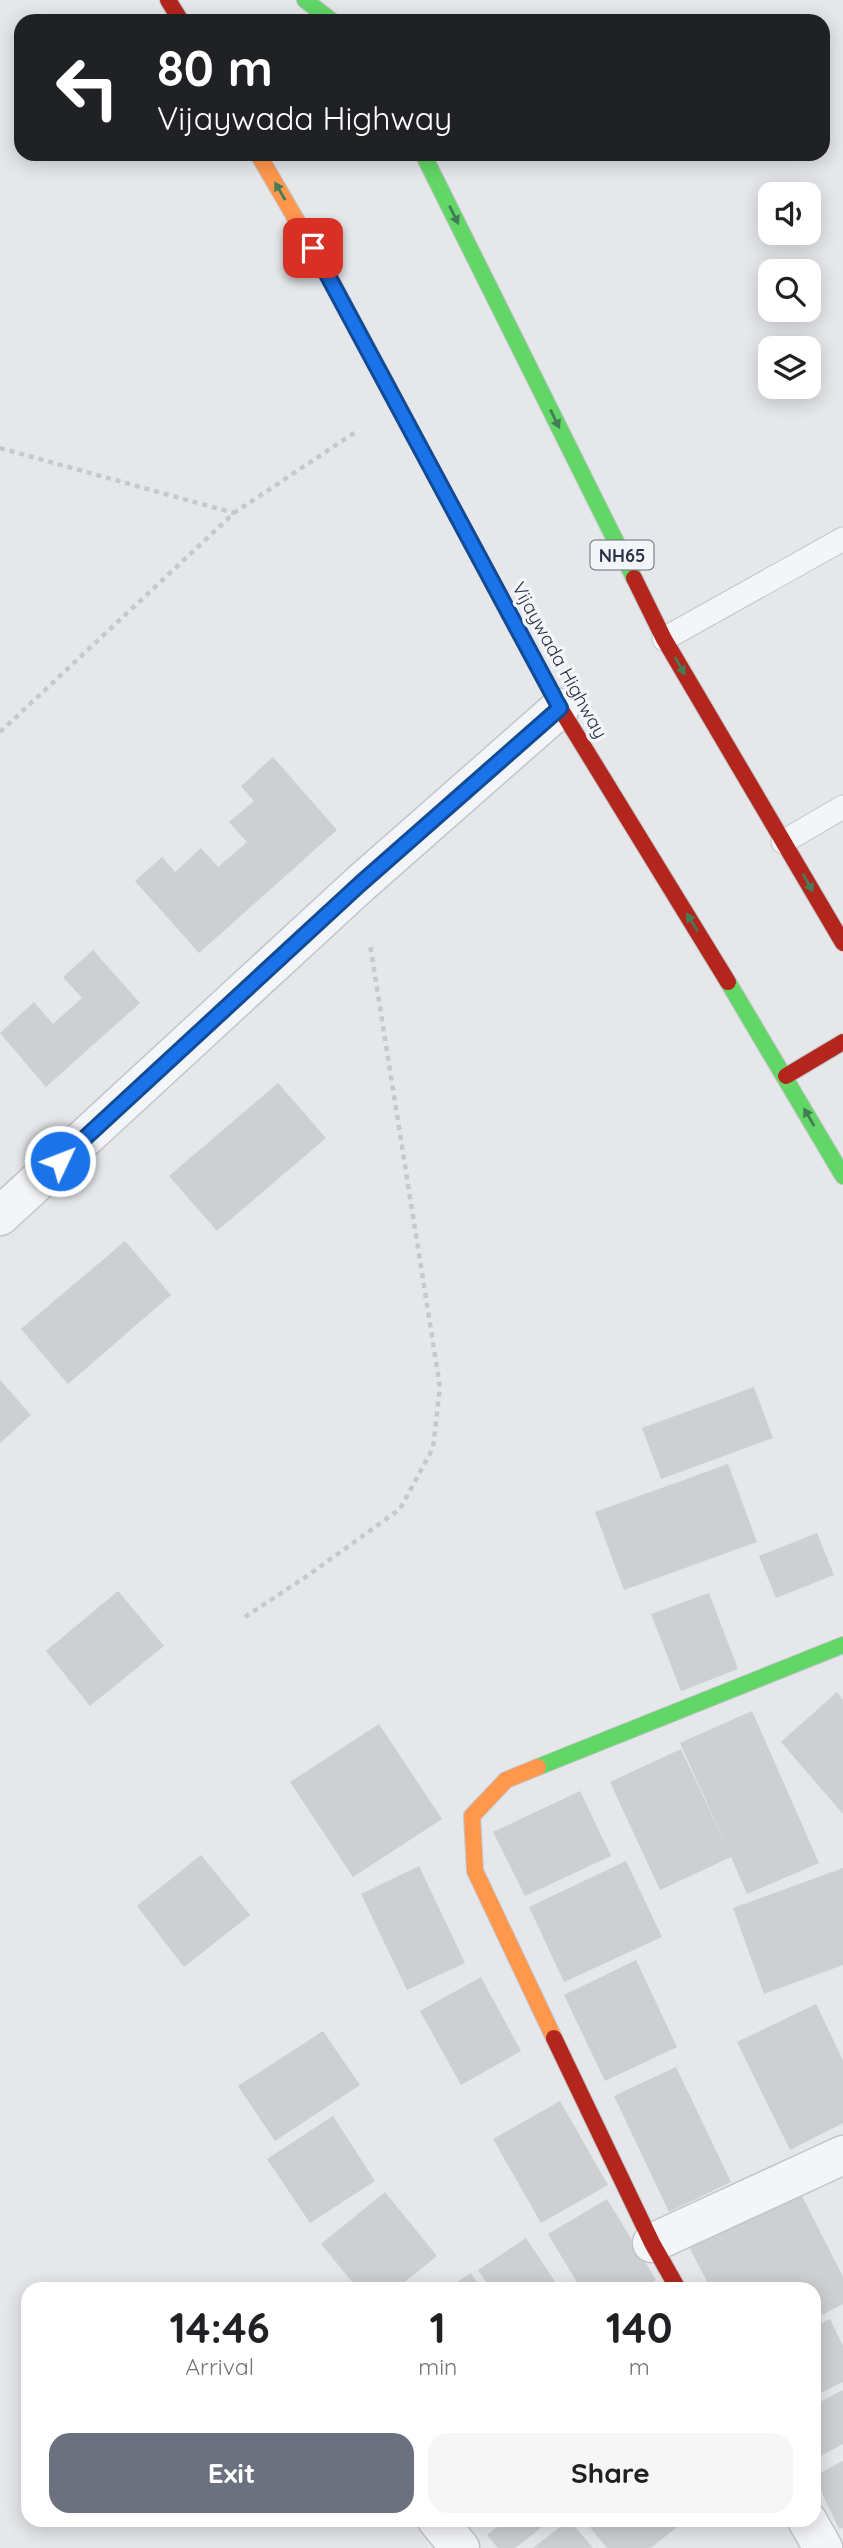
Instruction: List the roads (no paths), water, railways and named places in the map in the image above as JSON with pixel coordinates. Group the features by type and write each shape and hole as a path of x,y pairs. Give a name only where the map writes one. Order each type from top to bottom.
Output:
{"main road":[{"path":"305,0 322,14"},
{"name":"Vijaywada Highway","path":"262,161 398,403 560,708 786,1076 843,1177"},
{"name":"NH65","path":"427,161 664,639 843,943"},
{"path":"786,1076 843,1042"},
{"path":"674,2282 652,2243 475,1871 472,1816 506,1780 843,1644"}],"street":[{"path":"0,1216 360,884 560,708"},
{"path":"652,2243 843,2155"},
{"path":"443,2527 460,2548"},
{"path":"811,2527 823,2548"}],"lane":[{"path":"664,639 843,539"},
{"path":"783,842 843,807"}]}
